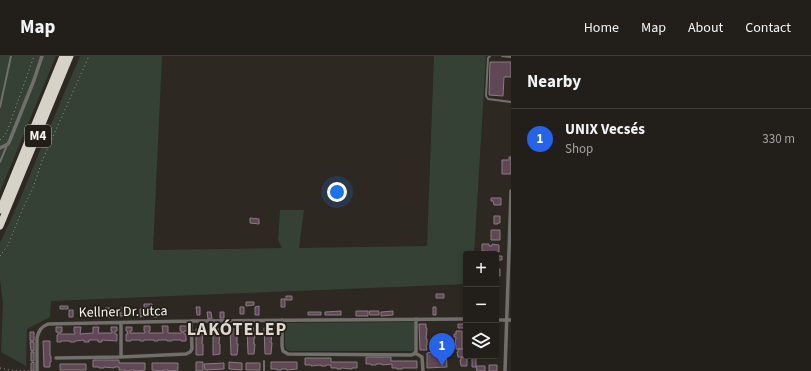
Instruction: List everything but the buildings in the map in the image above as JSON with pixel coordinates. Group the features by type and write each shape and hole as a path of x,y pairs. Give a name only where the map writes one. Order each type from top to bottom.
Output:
{"highway":[{"name":"M4","path":"0,210 63,56"},
{"name":"M4","path":"0,226 70,56"}],"street":[{"path":"0,148 8,144 42,56"},
{"path":"505,371 511,192"},
{"path":"282,320 282,346 283,351 288,354 411,355 415,353 422,357 423,371"},
{"name":"Kellner Dr. utca","path":"37,371 38,333 40,329 48,324 121,324 191,321 282,320 463,320"},
{"path":"415,353 416,320"},
{"path":"499,320 511,320"},
{"path":"56,358 186,354 192,349 191,321"},
{"path":"121,324 121,357"}],"lane":[{"path":"0,107 11,56"},
{"path":"490,56 488,58 486,96 488,99 511,102"},
{"path":"502,56 511,57"},
{"path":"0,162 8,144"},
{"path":"264,362 264,371"}],"path":[{"path":"0,140 8,129 34,56"},
{"path":"0,256 8,245 33,188 42,161 89,56"},
{"path":"0,368 29,371"}],"green space":[{"path":"0,56 56,56 0,192"},
{"path":"80,56 162,56 153,250 282,248 278,240 280,210 304,210 299,248 427,246 434,56 486,56 474,251 463,251 463,284 51,301 50,317 27,329 26,366 1,352 3,303 0,279 0,243"},
{"path":"414,322 413,351 290,351 286,349 285,345 285,323"}],"place":[{"name":"UNIX Vecsés","path":"442,366"}],"district":[{"name":"LAKÓTELEP","path":"237,329"}]}
